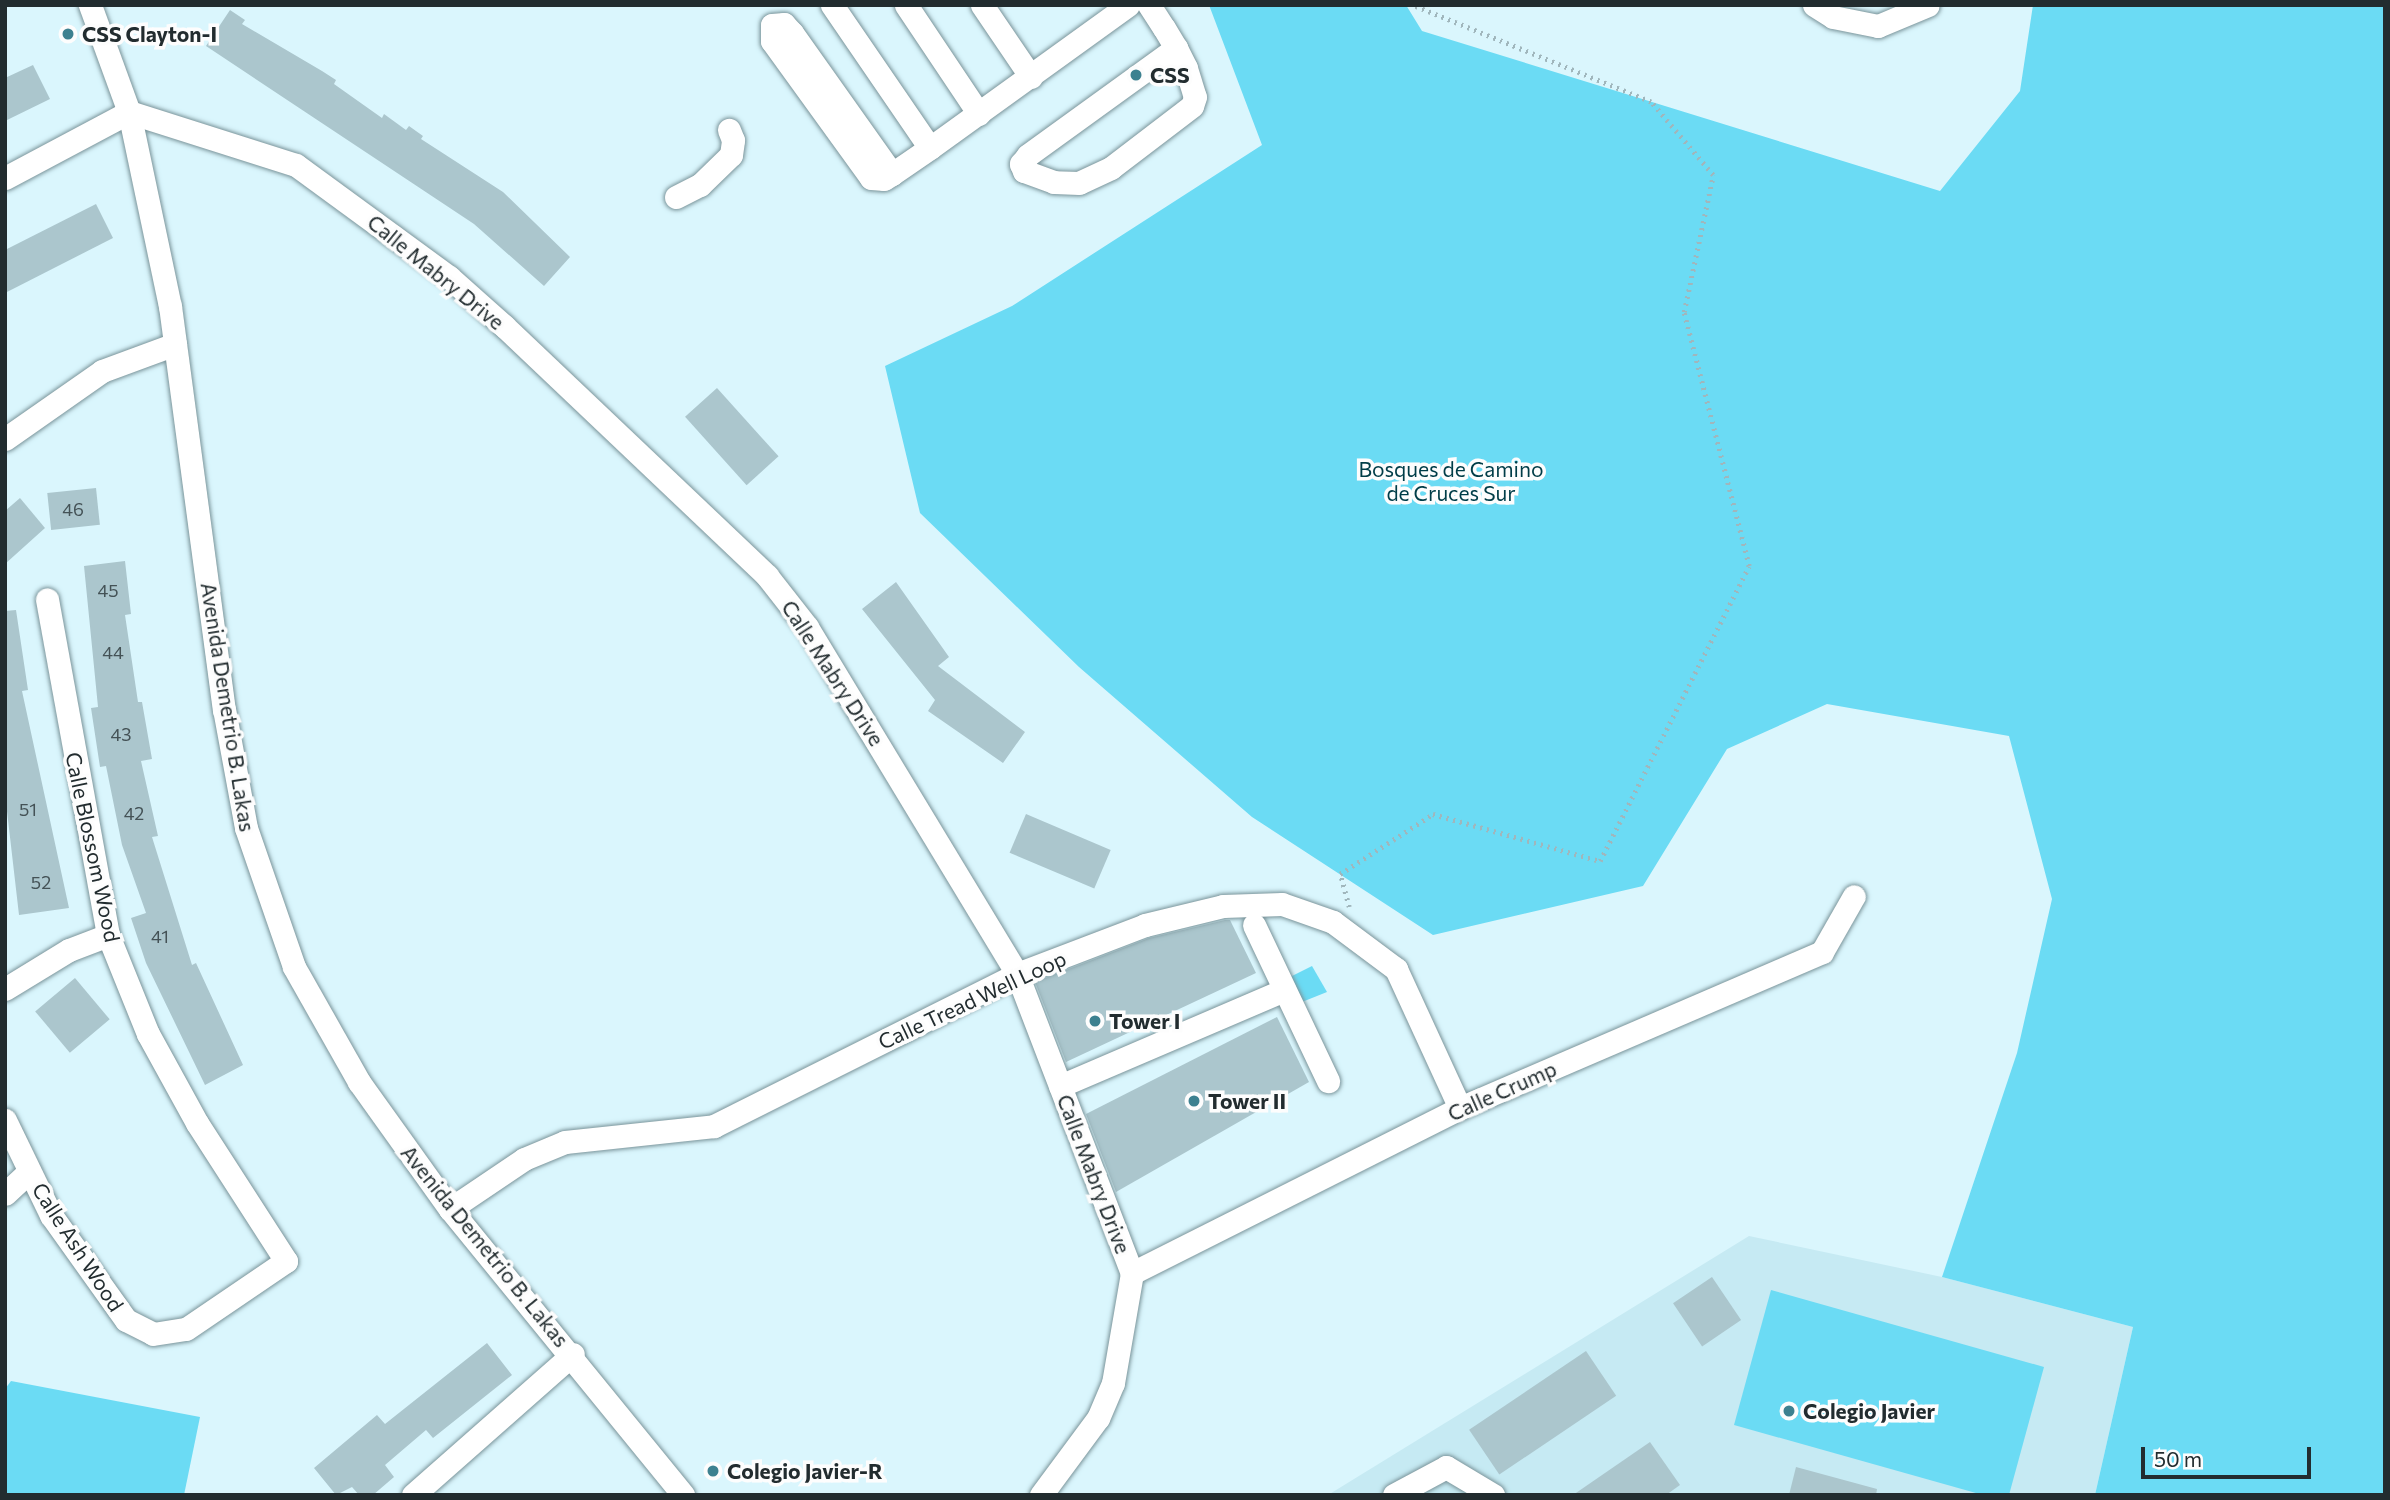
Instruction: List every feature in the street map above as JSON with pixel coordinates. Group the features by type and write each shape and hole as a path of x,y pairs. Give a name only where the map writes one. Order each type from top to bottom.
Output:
{"street":[{"name":"Avenida Demetrio B. Lakas","path":"90,5 129,112 175,344 234,768 261,877 294,967 359,1082 450,1209 573,1354 683,1495"},
{"path":"832,5 930,148"},
{"path":"906,5 979,114"},
{"path":"982,5 1031,77"},
{"path":"892,174 784,23 772,25 772,41 862,170 880,181 892,174 979,114 1128,5"},
{"path":"1149,5 1175,48 1193,84 1192,106 1111,168 1079,183 1054,182 1024,171 1021,164 1028,155 1175,48"},
{"path":"1814,5 1833,17 1878,26 1928,5"},
{"path":"5,178 129,112"},
{"name":"Calle Mabry Drive","path":"129,112 296,165 347,201 504,326 767,576 839,676 1017,974 1132,1273 1113,1383 1098,1418 1041,1495"},
{"path":"676,197 700,185 732,155 729,130"},
{"path":"5,439 102,371 175,344"},
{"name":"Calle Blossom Wood","path":"47,599 108,935 154,1046 197,1124 286,1261"},
{"name":"Calle Crump","path":"1132,1273 1460,1108 1822,951 1854,896"},
{"name":"Calle Tread Well Loop","path":"450,1209 524,1159 565,1142 714,1126 1017,974 1145,925 1223,906 1282,904 1333,922 1357,937 1396,969 1460,1108"},
{"path":"1254,925 1328,1081"},
{"path":"5,989 69,950 108,935"},
{"path":"1060,1086 1284,990"},
{"name":"Calle Ash Wood","path":"5,1120 51,1215 126,1320 153,1334 186,1329 286,1261"},
{"path":"5,1194 29,1172"},
{"path":"413,1495 573,1354"},
{"path":"1394,1495 1446,1467 1493,1495"}],"path":[{"path":"1357,937 1340,874 1433,814 1600,861 1749,566 1684,312 1713,175 1651,102 1412,5"}],"shaded area":[{"name":"Colegio Javier","path":"1749,1236 1942,1277 2133,1327 2095,1495 1328,1495"}],"green space":[{"name":"Bosques de Camino de Cruces Sur","path":"1209,5 1406,5 1422,31 1940,191 2020,91 2033,5 2385,5 2385,1495 2095,1495 2133,1327 1942,1277 2017,1053 2052,899 2009,736 1827,704 1727,749 1643,886 1433,935 1252,817 1079,667 920,513 885,366 1012,306 1262,145"},
{"path":"1312,966 1327,992 1292,1006 1280,982"},
{"path":"1771,1290 2044,1367 2009,1495 1983,1495 1734,1425"},
{"path":"11,1381 200,1417 184,1495 5,1495 5,1389"}],"building":[{"path":"230,10 245,20 242,24 336,80 334,84 382,118 384,114 406,130 409,126 423,136 421,139 503,192 570,257 544,286 474,224 206,46"},
{"path":"33,65 50,99 5,121 5,78"},
{"path":"96,204 113,238 5,293 5,250"},
{"path":"717,388 779,456 747,485 685,417"},
{"path":"96,488 100,525 51,530 47,493"},
{"path":"20,498 45,528 5,564 5,511"},
{"path":"125,561 131,614 125,615 138,702 142,702 152,759 141,761 158,836 152,837 192,965 196,963 243,1065 205,1085 146,963 131,918 146,913 122,845 106,766 100,767 91,708 98,707 84,566"},
{"path":"896,582 949,657 938,666 1025,732 1003,763 928,711 935,700 862,609"},
{"path":"16,610 28,690 22,691 69,908 19,915 5,794 5,611"},
{"path":"1026,814 1111,850 1094,889 1010,853"},
{"name":"Tower I","path":"1230,920 1256,973 1066,1062 1035,982 1149,938"},
{"path":"75,978 110,1019 70,1053 35,1011"},
{"name":"Tower II","path":"1277,1017 1309,1082 1116,1192 1086,1114"},
{"path":"1712,1277 1741,1320 1702,1346 1673,1303"},
{"path":"487,1343 512,1375 433,1438 426,1430 385,1465 394,1477 373,1495 359,1495 352,1487 336,1495 314,1468 377,1415 385,1424"},
{"path":"1586,1351 1616,1396 1499,1475 1469,1430"},
{"path":"1650,1442 1680,1485 1666,1495 1573,1495"},
{"path":"1796,1467 1877,1489 1876,1495 1789,1495"}],"place":[{"name":"CSS Clayton-I","path":"68,34"},
{"name":"CSS","path":"1136,75"},
{"name":"Tower I","path":"1095,1021"},
{"name":"Tower II","path":"1194,1101"},
{"name":"Colegio Javier","path":"1789,1411"},
{"name":"Colegio Javier-R","path":"713,1471"}]}
